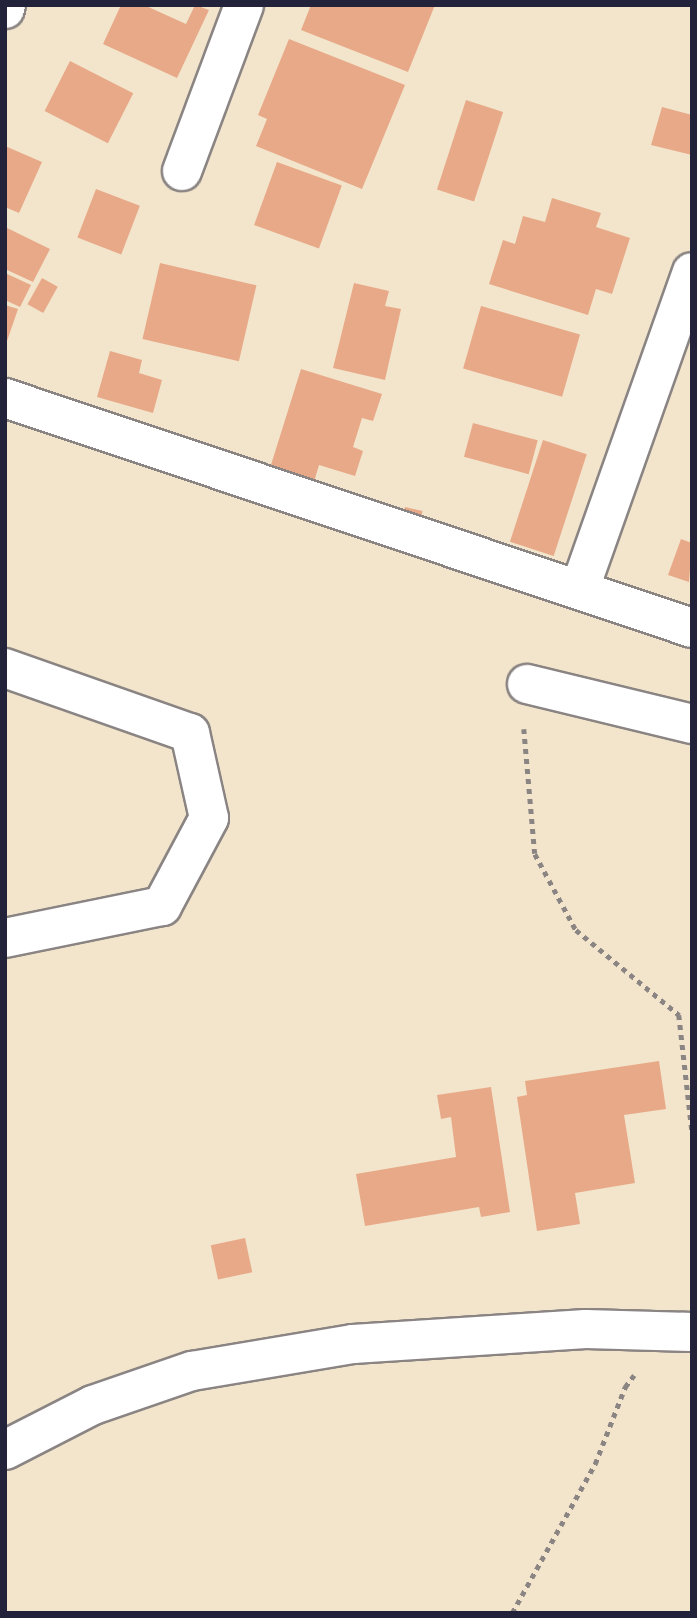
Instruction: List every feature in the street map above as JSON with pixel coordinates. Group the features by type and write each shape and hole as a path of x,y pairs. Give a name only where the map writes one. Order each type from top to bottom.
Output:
{"street":[{"path":"183,171 244,5"},
{"path":"580,588 692,272"},
{"path":"5,398 580,588 692,628"},
{"path":"5,668 190,733 209,818 162,906 5,938"},
{"path":"527,684 692,724"},
{"path":"5,1450 93,1405 192,1371 353,1344 586,1329 680,1331"}],"path":[{"path":"527,684 523,744 535,855 576,930 679,1015 692,1130"},
{"path":"512,1613 595,1464 625,1387 680,1331"}],"building":[{"path":"121,5 144,5 186,24 195,5 209,10 177,78 103,44"},
{"path":"311,5 435,5 408,72 301,30"},
{"path":"289,39 405,85 362,189 256,146 267,119 258,115"},
{"path":"70,61 133,93 108,143 45,111"},
{"path":"466,100 503,112 474,201 437,189"},
{"path":"662,107 692,115 692,155 651,145"},
{"path":"5,146 42,162 19,213 5,207"},
{"path":"277,162 342,186 319,249 254,225"},
{"path":"96,189 140,206 121,254 77,238"},
{"path":"552,198 601,213 596,227 630,238 612,294 596,289 588,315 489,284 503,240 515,244 523,216 545,222"},
{"path":"5,227 50,249 33,282 5,269"},
{"path":"160,263 256,285 239,361 142,339"},
{"path":"5,273 31,285 20,307 5,300"},
{"path":"42,278 58,287 43,313 27,304"},
{"path":"354,283 389,291 385,306 401,309 385,380 333,368"},
{"path":"5,305 18,309 6,344 5,344"},
{"path":"481,306 580,334 562,397 463,368"},
{"path":"110,351 142,360 139,373 162,380 153,413 97,397"},
{"path":"301,369 382,394 373,421 362,418 353,447 363,451 355,476 319,465 314,482 270,468"},
{"path":"473,423 538,440 529,474 464,457"},
{"path":"543,440 587,454 554,556 510,542"},
{"path":"405,507 423,511 418,530 401,526"},
{"path":"681,539 692,543 689,582 668,575"},
{"path":"659,1061 666,1109 624,1115 635,1183 575,1193 580,1224 537,1231 517,1097 527,1095 525,1081"},
{"path":"491,1087 510,1212 481,1217 479,1207 365,1226 356,1174 456,1157 451,1117 441,1119 437,1095"},
{"path":"245,1238 252,1272 218,1280 211,1245"}]}
